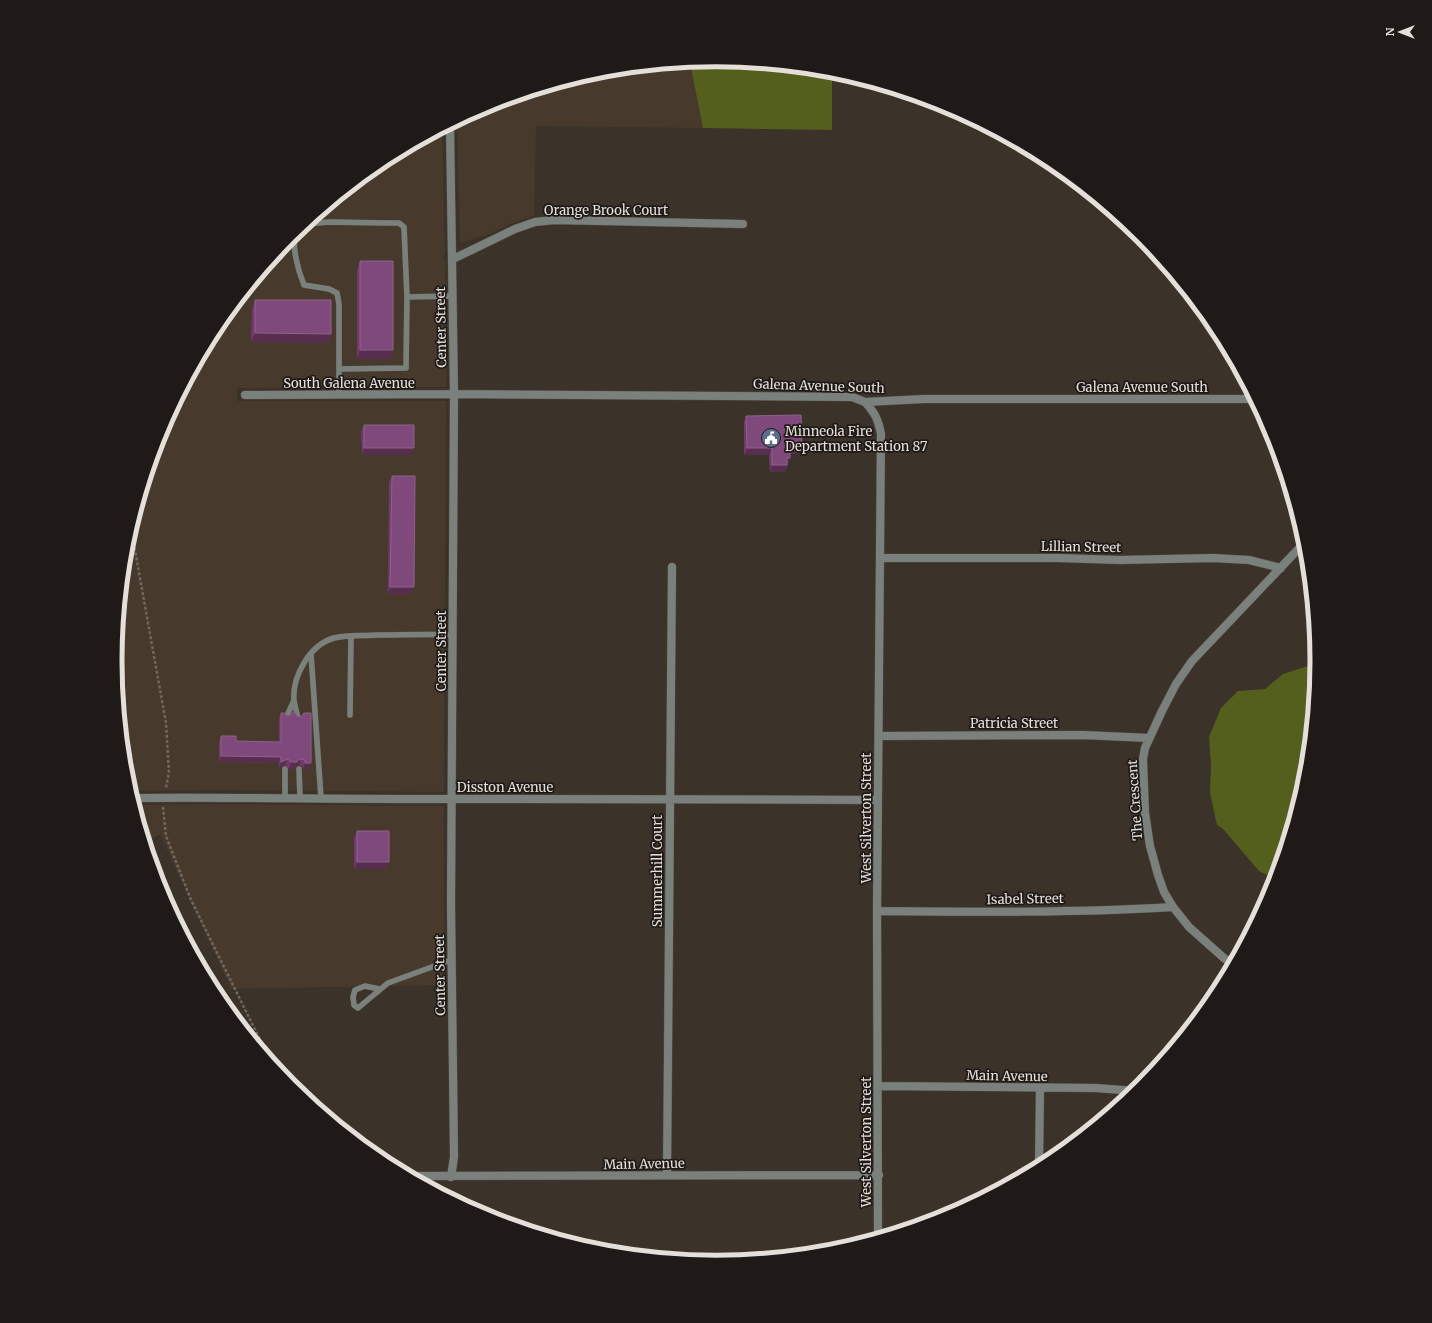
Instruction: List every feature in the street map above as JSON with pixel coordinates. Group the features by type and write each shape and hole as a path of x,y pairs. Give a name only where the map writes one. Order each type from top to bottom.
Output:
{"street":[{"name":"Center Street","path":"450,130 454,394 451,960 454,1157 450,1177"},
{"name":"Orange Brook Court","path":"452,259 515,229 535,222 554,220 743,224"},
{"name":"South Galena Avenue","path":"245,395 454,394"},
{"name":"Galena Avenue South","path":"454,394 852,397 866,402 924,399 1249,399"},
{"name":"West Silverton Street","path":"866,402 875,412 881,434 877,911 878,1233"},
{"name":"The Crescent","path":"1230,961 1225,959 1189,927 1164,892 1150,846 1145,813 1143,759 1145,748 1162,710 1176,684 1192,662 1299,548"},
{"name":"Lillian Street","path":"880,558 1058,558 1120,560 1213,558 1249,560 1281,568"},
{"name":"Summerhill Court","path":"668,1175 672,566"},
{"name":"Patricia Street","path":"879,736 1083,735 1149,738"},
{"name":"Disston Avenue","path":"138,798 670,798 878,800"},
{"name":"Isabel Street","path":"877,911 1014,912 1134,910 1174,907"},
{"name":"Main Avenue","path":"878,1086 1096,1088 1126,1091"},
{"path":"1039,1160 1040,1088"},
{"name":"Main Avenue","path":"419,1176 879,1175"}],"lane":[{"path":"315,223 399,223 404,227 405,232 407,297 406,368 339,369"},
{"path":"296,241 295,256 299,273 304,285 329,289 336,293 339,304 339,394"},
{"path":"407,297 453,296"},
{"path":"298,719 294,700 296,681 302,667 311,654 321,644 333,638 351,636 417,634 452,635"},
{"path":"350,715 351,636"},
{"path":"311,654 321,798"},
{"path":"286,718 294,700"},
{"path":"299,768 300,798"},
{"path":"285,769 285,798"},
{"path":"379,990 365,986 355,990 353,997 354,1005 358,1008 388,983 451,960"}],"shaded area":[{"path":"691,68 703,128 536,126 534,216 512,223 492,233 460,243 457,126 488,112 562,87 600,78 638,72"},
{"path":"442,134 445,255 442,256 445,261 446,387 237,388 237,401 446,401 444,792 217,790 136,791 133,777 123,700 123,623 133,546 153,470 167,434 201,364 244,300 269,270 296,241 354,190 386,167"},
{"path":"217,804 444,806 444,985 231,989 160,834 149,840 140,805"}],"green space":[{"path":"691,68 755,68 832,78 832,130 703,128"},
{"path":"1310,665 1309,700 1299,777 1279,853 1270,876 1259,871 1223,829 1217,825 1210,793 1211,765 1209,737 1221,708 1238,691 1265,689 1283,674"}],"building":[{"path":"360,261 393,261 393,350 360,350"},
{"path":"255,300 331,300 331,334 255,333"},
{"name":"Minneola Fire Department Station 87","path":"801,415 802,447 790,448 790,458 787,458 787,465 772,465 772,448 747,448 746,416"},
{"path":"364,425 414,425 414,448 364,448"},
{"path":"392,476 415,476 414,587 390,587"},
{"path":"281,713 288,716 292,713 296,713 297,716 301,717 304,713 311,713 311,763 305,763 305,760 301,759 297,762 291,762 288,759 281,762 281,757 221,756 221,736 236,736 236,741 281,742"},
{"path":"357,831 389,831 389,862 357,862"}],"place":[{"name":"Minneola Fire Department Station 87","path":"771,438"}]}
